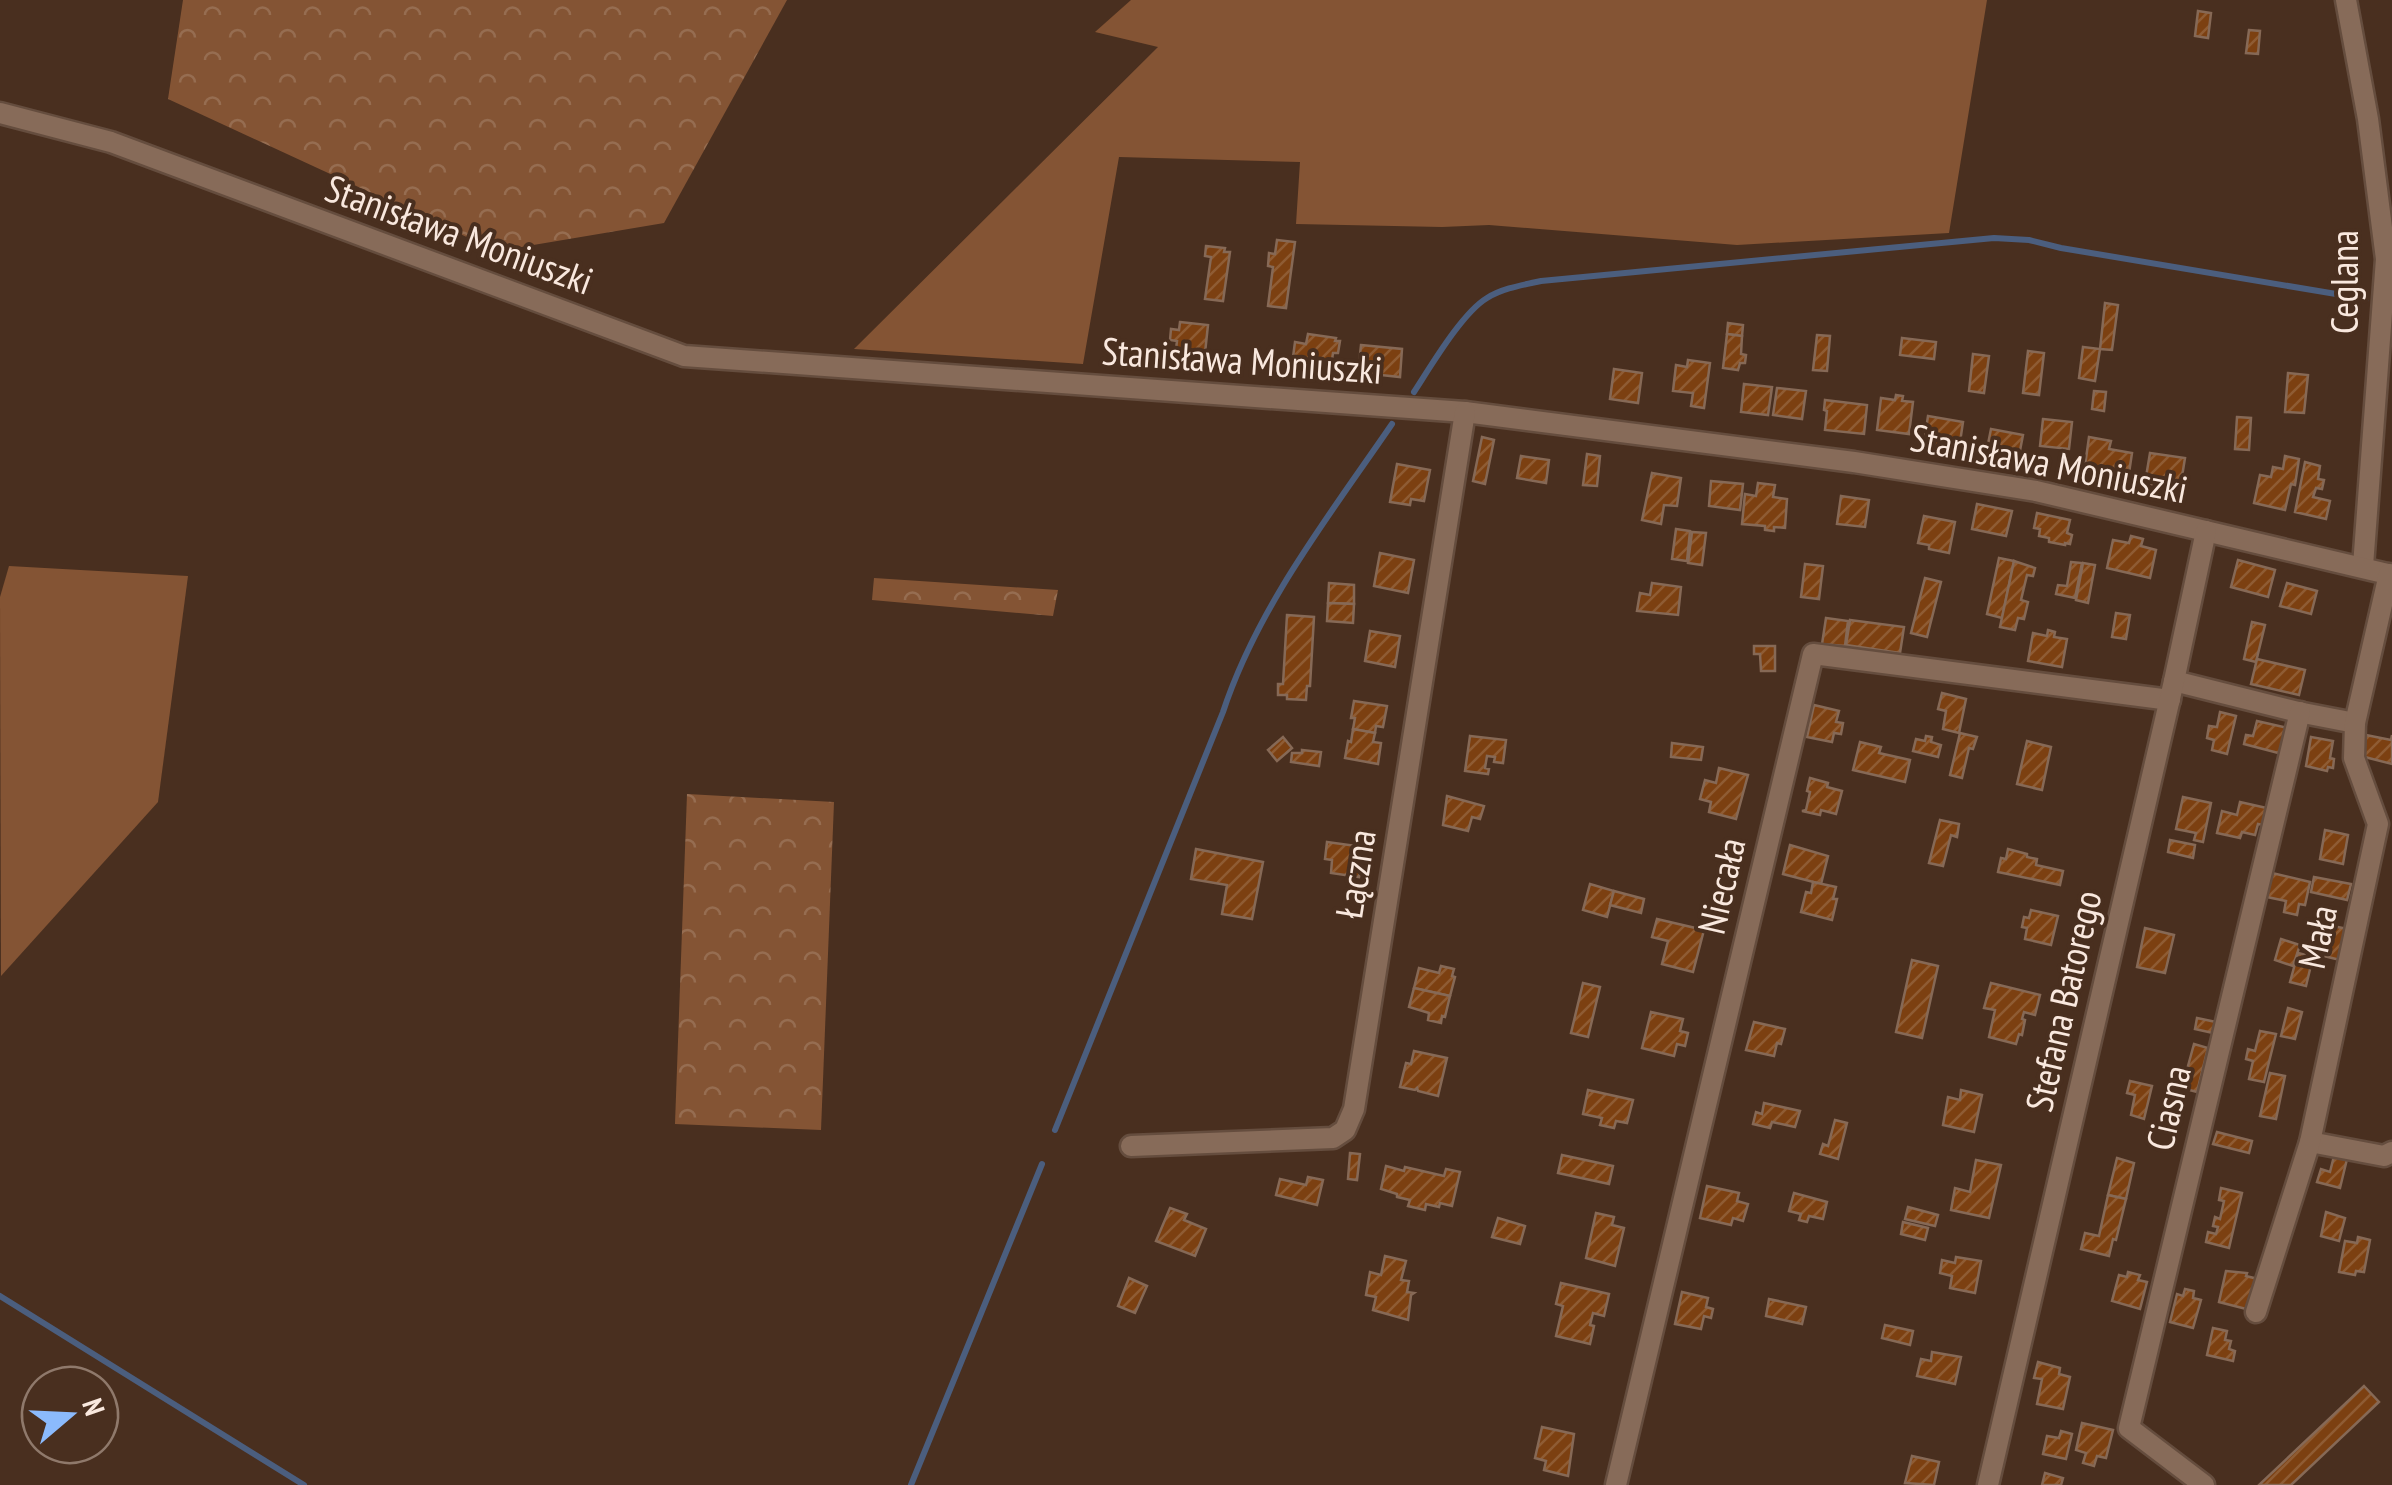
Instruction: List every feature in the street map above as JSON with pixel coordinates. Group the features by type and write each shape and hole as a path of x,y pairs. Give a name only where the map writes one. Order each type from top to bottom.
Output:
{"street":[{"name":"Ceglana","path":"2346,0 2368,120 2386,259 2363,566"},
{"name":"Stanisława Moniuszki","path":"0,114 111,142 684,356 1465,412 1854,462 2036,491 2390,574"},
{"name":"Łączna","path":"1131,1146 1333,1138 1346,1130 1354,1109 1465,412"},
{"name":"Stefana Batorego","path":"1988,1485 2206,531"},
{"name":"Mała","path":"2256,1312 2310,1142 2378,824 2354,758 2355,723 2390,574"},
{"name":"Niecała","path":"1616,1485 1813,654 2172,690"},
{"path":"2172,690 2355,723"},
{"name":"Ciasna","path":"2204,1485 2128,1428 2300,712"},
{"path":"2310,1142 2384,1156 2392,1152"}],"green space":[{"path":"183,0 787,0 664,223 497,251 168,99"},
{"path":"1131,0 1987,0 1949,233 1737,245 1489,225 1296,224 1300,162 1119,157 1083,364 854,349 1158,47 1095,32"},
{"path":"9,566 188,576 158,802 1,976 0,597"},
{"path":"874,578 1058,590 1053,616 872,600"},
{"path":"687,794 834,802 821,1130 675,1124"}],"building":[{"path":"2198,11 2211,13 2208,38 2195,36"},
{"path":"2249,30 2260,31 2258,54 2246,53"},
{"path":"1277,240 1295,242 1286,308 1268,306 1273,267 1268,266 1269,253 1275,254"},
{"path":"1206,246 1230,252 1223,301 1205,299 1211,257 1205,256"},
{"path":"2105,303 2118,305 2112,350 2100,349"},
{"path":"1180,322 1208,325 1205,353 1176,349 1177,341 1170,340 1171,329 1179,330"},
{"path":"1728,323 1743,325 1742,336 1727,334"},
{"path":"1308,334 1340,341 1331,366 1293,357 1295,342 1306,344"},
{"path":"1727,334 1742,336 1741,354 1746,355 1738,370 1723,368"},
{"path":"1817,335 1830,336 1827,371 1813,370"},
{"path":"1902,338 1936,342 1934,359 1900,355"},
{"path":"1361,345 1402,349 1400,377 1371,374 1372,366 1359,364"},
{"path":"2083,347 2100,349 2095,381 2079,378"},
{"path":"2028,351 2044,353 2039,395 2023,393"},
{"path":"1973,354 1989,356 1984,393 1969,391"},
{"path":"1688,360 1710,363 1704,408 1691,406 1693,393 1673,391 1676,365 1687,367"},
{"path":"1614,369 1642,373 1638,403 1610,399"},
{"path":"2288,373 2308,375 2304,413 2285,412"},
{"path":"1744,384 1772,387 1768,415 1741,412"},
{"path":"1777,388 1806,391 1802,419 1773,415"},
{"path":"2094,391 2106,392 2104,411 2092,409"},
{"path":"1896,395 1903,396 1902,401 1913,402 1909,434 1877,430 1881,398 1895,400"},
{"path":"1825,400 1867,405 1864,434 1825,430"},
{"path":"1928,416 1963,422 1959,449 1924,443"},
{"path":"2237,417 2251,418 2249,450 2235,449"},
{"path":"2043,419 2072,422 2069,449 2040,446"},
{"path":"1991,429 2023,435 2018,461 1986,454"},
{"path":"1482,437 1494,440 1485,484 1473,481"},
{"path":"2089,437 2111,441 2109,449 2132,453 2128,480 2084,473"},
{"path":"2150,453 2185,458 2180,489 2145,483"},
{"path":"1587,454 1600,456 1597,486 1583,485"},
{"path":"1521,456 1549,460 1546,483 1517,478"},
{"path":"2285,456 2299,459 2295,485 2291,484 2285,510 2254,503 2260,475 2271,477 2273,467 2283,469"},
{"path":"2305,462 2320,466 2318,479 2324,480 2322,489 2316,488 2313,497 2330,501 2326,519 2295,512"},
{"path":"1397,464 1430,470 1424,501 1411,499 1410,505 1390,502"},
{"path":"1652,473 1681,478 1677,506 1664,505 1661,524 1642,520"},
{"path":"1711,481 1743,484 1740,510 1709,506"},
{"path":"1758,483 1775,485 1773,497 1787,499 1785,528 1774,527 1774,531 1742,524 1745,494 1756,496"},
{"path":"1841,496 1869,500 1865,527 1837,524"},
{"path":"1977,504 2012,511 2006,536 1972,529"},
{"path":"2037,513 2070,520 2070,544 2049,542 2049,538 2039,536 2040,529 2034,528"},
{"path":"1924,516 1955,522 1949,553 1918,543"},
{"path":"1676,529 1690,531 1687,561 1672,559"},
{"path":"1692,532 1706,533 1702,565 1688,563"},
{"path":"2131,536 2143,539 2141,546 2156,550 2150,578 2107,568 2113,540 2129,543"},
{"path":"1380,553 1414,560 1408,593 1374,586"},
{"path":"1999,558 2014,561 2002,618 1987,614"},
{"path":"2238,560 2275,570 2268,597 2231,587"},
{"path":"2014,561 2035,568 2033,576 2027,575 2021,600 2028,602 2024,619 2018,618 2015,630 2000,627"},
{"path":"2071,562 2082,563 2075,598 2056,594 2058,585 2067,586"},
{"path":"2083,563 2095,565 2088,603 2076,600"},
{"path":"1805,564 1823,566 1819,599 1801,597"},
{"path":"1925,578 1941,582 1927,637 1911,633"},
{"path":"1329,583 1354,585 1354,604 1328,603"},
{"path":"1652,583 1681,587 1678,615 1637,611 1640,593 1650,595"},
{"path":"2287,583 2317,591 2311,614 2280,606"},
{"path":"1328,603 1354,604 1353,623 1327,621"},
{"path":"2116,613 2130,615 2126,639 2112,637"},
{"path":"1287,615 1314,617 1306,700 1278,695 1278,684 1283,684"},
{"path":"1826,618 1848,621 1845,646 1822,644"},
{"path":"1850,620 1904,627 1900,653 1846,645"},
{"path":"2252,622 2265,625 2256,662 2244,659"},
{"path":"2048,630 2055,632 2054,637 2067,639 2062,667 2028,661 2033,633 2047,636"},
{"path":"1370,631 1400,636 1395,667 1365,661"},
{"path":"1754,646 1775,646 1775,671 1761,671 1760,654 1754,654"},
{"path":"2257,659 2305,670 2299,695 2251,684"},
{"path":"1942,693 1966,699 1959,733 1943,729 1946,711 1938,709"},
{"path":"1354,701 1387,706 1383,727 1376,726 1375,733 1353,729"},
{"path":"1814,705 1839,711 1836,722 1843,723 1841,734 1834,733 1832,742 1807,737"},
{"path":"2220,712 2236,716 2227,754 2212,750 2214,740 2207,738 2209,726 2217,727"},
{"path":"2257,721 2288,728 2282,754 2244,744 2246,735 2253,736"},
{"path":"1353,729 1375,733 1373,742 1381,743 1378,764 1345,758"},
{"path":"1960,733 1977,737 1973,749 1969,748 1962,778 1950,775"},
{"path":"2366,735 2391,740 2392,735 2392,764 2361,756"},
{"path":"1470,736 1506,740 1503,763 1487,756 1488,774 1465,771"},
{"path":"1926,736 1941,745 1938,757 1913,751 1916,739 1925,741"},
{"path":"1283,737 1292,748 1277,761 1268,750"},
{"path":"2311,737 2333,741 2333,768 2328,767 2327,771 2306,766"},
{"path":"2027,741 2051,747 2042,790 2017,784"},
{"path":"1860,742 1881,747 1879,753 1910,760 1905,782 1853,770"},
{"path":"1672,743 1703,747 1701,760 1671,757"},
{"path":"1321,752 1319,766 1291,762 1292,753"},
{"path":"1719,768 1748,775 1736,819 1709,812 1711,802 1700,799 1705,780 1716,783"},
{"path":"1810,778 1842,791 1836,814 1802,811 1806,810"},
{"path":"1447,796 1484,806 1480,819 1472,817 1468,831 1443,825"},
{"path":"2183,797 2211,803 2203,842 2194,840 2196,833 2176,829"},
{"path":"2240,802 2271,809 2268,826 2258,824 2255,835 2242,832 2240,838 2217,833 2222,811 2237,815"},
{"path":"1940,820 1959,824 1957,837 1951,835 1943,866 1929,863"},
{"path":"2325,830 2348,835 2343,864 2320,859"},
{"path":"2170,840 2195,845 2193,858 2168,852"},
{"path":"1327,842 1364,847 1359,877 1331,873 1332,860 1325,859"},
{"path":"1790,845 1828,856 1821,884 1783,874"},
{"path":"1196,849 1263,862 1252,919 1222,914 1227,885 1191,879"},
{"path":"2008,849 2037,859 2036,865 2063,871 2060,885 1998,872"},
{"path":"2272,873 2310,882 2305,905 2299,904 2297,915 2284,912 2286,901 2267,897"},
{"path":"2314,877 2351,884 2347,900 2311,892"},
{"path":"1813,882 1836,887 1832,920 1801,912"},
{"path":"1590,884 1614,891 1607,917 1583,910"},
{"path":"1614,891 1644,899 1641,913 1610,905"},
{"path":"2031,910 2058,916 2051,945 2025,939 2024,917 2029,918"},
{"path":"1657,919 1704,930 1693,972 1662,964 1668,941 1652,937"},
{"path":"2327,925 2348,929 2340,960 2320,955"},
{"path":"2145,928 2174,935 2165,973 2137,967"},
{"path":"2281,939 2300,945 2293,966 2275,960"},
{"path":"2298,953 2313,957 2306,986 2290,982"},
{"path":"1912,960 1938,966 1922,1038 1896,1032"},
{"path":"1441,966 1454,969 1450,996 1414,988 1419,968 1439,973"},
{"path":"1583,983 1600,987 1588,1037 1571,1033"},
{"path":"1991,983 2040,995 2035,1015 2024,1012 2022,1035 2019,1034 2016,1044 1989,1037 1995,1010 1984,1008"},
{"path":"1414,988 1450,996 1441,1023 1428,1020 1429,1013 1409,1007"},
{"path":"2288,1008 2302,1012 2295,1039 2281,1036"},
{"path":"1651,1012 1683,1019 1680,1031 1688,1033 1685,1046 1677,1044 1674,1056 1642,1048"},
{"path":"2197,1018 2216,1022 2213,1033 2195,1029"},
{"path":"1754,1022 1785,1029 1774,1056 1746,1050"},
{"path":"2260,1031 2276,1034 2264,1082 2249,1079 2253,1061 2246,1059 2248,1049 2255,1051"},
{"path":"2194,1044 2208,1048 2197,1092 2182,1088"},
{"path":"1414,1051 1447,1058 1438,1096 1400,1087 1406,1063 1411,1064"},
{"path":"2270,1073 2285,1076 2276,1119 2260,1116"},
{"path":"2130,1081 2152,1086 2144,1119 2131,1115 2135,1095 2127,1093"},
{"path":"1588,1090 1633,1100 1627,1123 1616,1121 1614,1128 1600,1125 1602,1118 1583,1114"},
{"path":"1961,1090 1982,1095 1974,1132 1943,1125 1948,1097 1960,1100"},
{"path":"1764,1103 1800,1111 1795,1127 1772,1122 1770,1128 1753,1124 1756,1112 1762,1114"},
{"path":"1835,1120 1847,1123 1838,1159 1820,1154 1823,1144 1828,1146"},
{"path":"2217,1132 2252,1141 2249,1153 2213,1144"},
{"path":"2335,1152 2348,1155 2340,1188 2317,1182 2321,1169 2330,1172"},
{"path":"1350,1153 1360,1154 1357,1180 1348,1179"},
{"path":"1562,1155 1613,1166 1609,1184 1558,1173"},
{"path":"2117,1158 2134,1163 2126,1199 2108,1195"},
{"path":"1976,1160 2001,1165 1989,1218 1951,1210 1955,1188 1970,1192"},
{"path":"1386,1166 1444,1176 1446,1169 1460,1172 1452,1206 1426,1204 1425,1210 1408,1206 1410,1200 1381,1189"},
{"path":"1308,1177 1323,1180 1317,1205 1276,1195 1280,1179 1306,1185"},
{"path":"1707,1186 1739,1193 1737,1201 1748,1204 1743,1221 1733,1218 1731,1225 1700,1218"},
{"path":"2221,1188 2242,1193 2229,1248 2206,1242 2208,1232 2216,1234 2218,1227 2213,1226 2215,1217 2220,1219 2224,1201 2219,1200"},
{"path":"1794,1193 1827,1202 1823,1219 1809,1216 1807,1222 1799,1220 1801,1214 1789,1211"},
{"path":"2108,1195 2126,1199 2109,1256 2081,1249 2085,1233 2099,1236"},
{"path":"1908,1207 1938,1215 1935,1226 1905,1219"},
{"path":"1170,1208 1187,1214 1184,1220 1206,1229 1195,1256 1156,1241"},
{"path":"2326,1212 2345,1218 2339,1241 2321,1236"},
{"path":"1596,1213 1614,1217 1612,1225 1624,1228 1615,1266 1586,1258"},
{"path":"1498,1218 1525,1226 1520,1244 1492,1237"},
{"path":"1903,1222 1928,1228 1925,1240 1901,1234"},
{"path":"2358,1237 2370,1240 2364,1272 2339,1272 2345,1241 2357,1243"},
{"path":"1385,1256 1406,1261 1401,1280 1409,1281 1407,1292 1414,1293 1408,1320 1373,1310 1376,1297 1366,1295 1370,1272 1381,1275"},
{"path":"1956,1257 1981,1261 1975,1293 1950,1288 1952,1276 1940,1273 1942,1260 1955,1263"},
{"path":"2226,1271 2247,1273 2246,1276 2258,1279 2250,1310 2219,1302"},
{"path":"2128,1272 2147,1282 2140,1309 2112,1301 2119,1275 2127,1277"},
{"path":"1129,1278 1147,1286 1135,1313 1118,1306"},
{"path":"1561,1283 1609,1294 1604,1316 1593,1313 1590,1344 1556,1336 1563,1306 1556,1304"},
{"path":"2185,1289 2194,1291 2193,1298 2201,1300 2193,1328 2170,1322 2177,1294 2183,1296"},
{"path":"1682,1292 1708,1298 1706,1307 1713,1309 1711,1318 1704,1316 1701,1329 1675,1324"},
{"path":"1769,1299 1806,1307 1802,1324 1766,1316"},
{"path":"1885,1325 1913,1331 1910,1345 1882,1338"},
{"path":"2213,1328 2227,1331 2225,1340 2231,1341 2229,1349 2235,1351 2233,1361 2207,1355"},
{"path":"1932,1352 1961,1357 1955,1384 1917,1376 1921,1359 1931,1361"},
{"path":"2038,1362 2060,1368 2059,1374 2070,1377 2063,1409 2037,1404 2042,1379 2034,1378"},
{"path":"2364,1386 2379,1402 2291,1485 2259,1485"},
{"path":"2082,1423 2113,1430 2106,1458 2097,1456 2094,1466 2083,1463 2086,1453 2076,1450"},
{"path":"1542,1427 1574,1434 1568,1476 1544,1470 1546,1461 1535,1458"},
{"path":"2061,1431 2072,1434 2066,1459 2043,1454 2047,1436 2059,1438"},
{"path":"1912,1456 1939,1462 1934,1485 1905,1483"},
{"path":"2045,1473 2063,1478 2061,1485 2042,1485"}],"waterway":[{"path":"1414,392 1477,305 1513,287 1541,281 1994,238 2029,240 2366,299"},
{"path":"1055,1130 1255,635 1297,563 1392,424"},
{"path":"911,1485 1042,1164"},
{"path":"0,1296 304,1485"}]}
